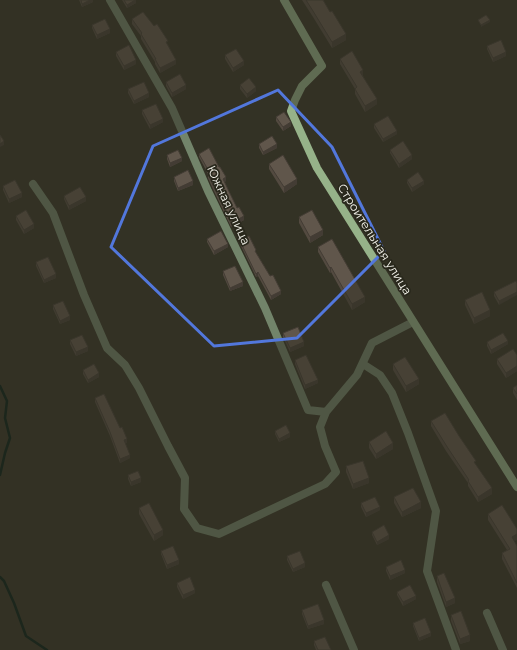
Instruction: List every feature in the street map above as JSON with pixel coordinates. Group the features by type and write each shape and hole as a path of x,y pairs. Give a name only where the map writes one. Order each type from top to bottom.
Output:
{"street":[{"name":"Южная улица","path":"110,0 172,108 208,191 265,308 308,410 326,412"},
{"name":"Строительная улица","path":"284,0 322,66 302,86 291,111 317,168 517,487"},
{"path":"33,184 53,213 84,295 107,348 125,365 139,388 185,478 184,509 197,528 219,534 324,484 336,472 325,446 320,427 326,412 357,375 372,343 413,322"},
{"path":"363,364 380,375 392,393 436,511 427,571 456,650"},
{"path":"326,585 354,650"},
{"path":"487,614 503,650"}],"highlighted area":[{"path":"278,90 332,147 384,251 297,338 214,346 111,247 153,146"}],"building":[{"path":"81,0 90,0 82,4"},
{"path":"124,0 135,0 127,5"},
{"path":"306,0 323,0 330,12 332,11 346,34 332,42"},
{"path":"143,12 154,26 157,24 168,41 166,42 176,60 160,68 141,34 142,33 132,19"},
{"path":"486,15 490,20 481,25 478,20"},
{"path":"105,19 110,29 97,35 92,25"},
{"path":"501,40 506,52 493,58 487,46"},
{"path":"129,45 136,60 124,66 116,52"},
{"path":"236,49 244,61 233,68 225,55"},
{"path":"352,51 363,70 360,72 377,99 365,106 355,89 357,87 340,59"},
{"path":"180,74 186,85 172,93 166,82"},
{"path":"249,78 256,87 247,94 240,85"},
{"path":"144,82 149,93 134,101 128,89"},
{"path":"156,104 163,119 150,125 142,110"},
{"path":"284,112 291,122 283,127 276,117"},
{"path":"388,116 397,131 383,139 374,124"},
{"path":"0,135 4,141 0,144"},
{"path":"272,136 277,144 263,152 259,144"},
{"path":"403,141 412,155 399,164 390,150"},
{"path":"209,148 226,177 223,179 237,208 239,207 244,216 231,223 208,174 210,173 199,154"},
{"path":"178,150 182,158 170,163 167,155"},
{"path":"283,155 297,179 284,187 269,164"},
{"path":"188,170 193,181 178,188 174,177"},
{"path":"418,172 424,181 412,188 407,180"},
{"path":"15,180 22,193 9,199 3,186"},
{"path":"80,187 86,197 69,206 64,196"},
{"path":"26,210 34,224 24,230 16,216"},
{"path":"312,210 323,230 310,237 299,217"},
{"path":"221,231 228,244 214,251 207,239"},
{"path":"249,236 256,250 255,251 270,276 273,275 281,291 271,296 258,272 256,274 240,241"},
{"path":"332,239 365,297 352,304 318,247"},
{"path":"48,257 56,274 44,280 36,262"},
{"path":"235,266 243,282 230,288 223,271"},
{"path":"516,281 517,292 499,301 494,292"},
{"path":"482,292 490,310 474,318 465,300"},
{"path":"63,301 70,316 60,321 53,305"},
{"path":"298,327 304,342 290,348 283,333"},
{"path":"503,333 508,341 491,350 487,342"},
{"path":"82,335 88,347 76,352 70,340"},
{"path":"513,349 517,355 517,366 506,373 497,359"},
{"path":"306,355 318,380 305,385 295,360"},
{"path":"405,357 419,379 406,386 393,364"},
{"path":"94,364 99,373 88,380 83,370"},
{"path":"517,385 517,394 513,388"},
{"path":"104,394 120,428 122,427 127,439 124,440 130,455 120,459 95,398"},
{"path":"445,413 476,461 474,462 492,488 478,497 468,481 469,480 431,421"},
{"path":"286,425 290,433 279,439 275,431"},
{"path":"386,431 393,443 376,454 369,442"},
{"path":"363,461 369,478 353,484 346,466"},
{"path":"138,471 141,478 131,482 128,475"},
{"path":"413,488 421,502 402,512 394,497"},
{"path":"375,497 380,507 366,513 361,503"},
{"path":"149,503 163,530 154,535 139,508"},
{"path":"502,505 517,529 517,534 512,537 517,546 517,583 502,553 510,549 488,514"},
{"path":"384,525 389,535 377,542 372,532"},
{"path":"173,546 179,560 167,565 161,551"},
{"path":"300,551 305,563 293,569 287,556"},
{"path":"401,560 405,570 390,576 386,567"},
{"path":"444,573 455,598 446,602 437,576"},
{"path":"190,577 195,590 183,595 177,583"},
{"path":"410,585 416,596 403,602 397,592"},
{"path":"318,604 324,620 308,626 302,610"},
{"path":"461,611 470,635 460,639 451,615"},
{"path":"425,618 431,633 419,638 413,623"},
{"path":"325,637 331,650 318,650 314,641"}],"waterway":[{"path":"0,386 7,401 5,418 10,438 0,475"},
{"path":"0,577 4,581 14,603 26,636 47,650"}]}
